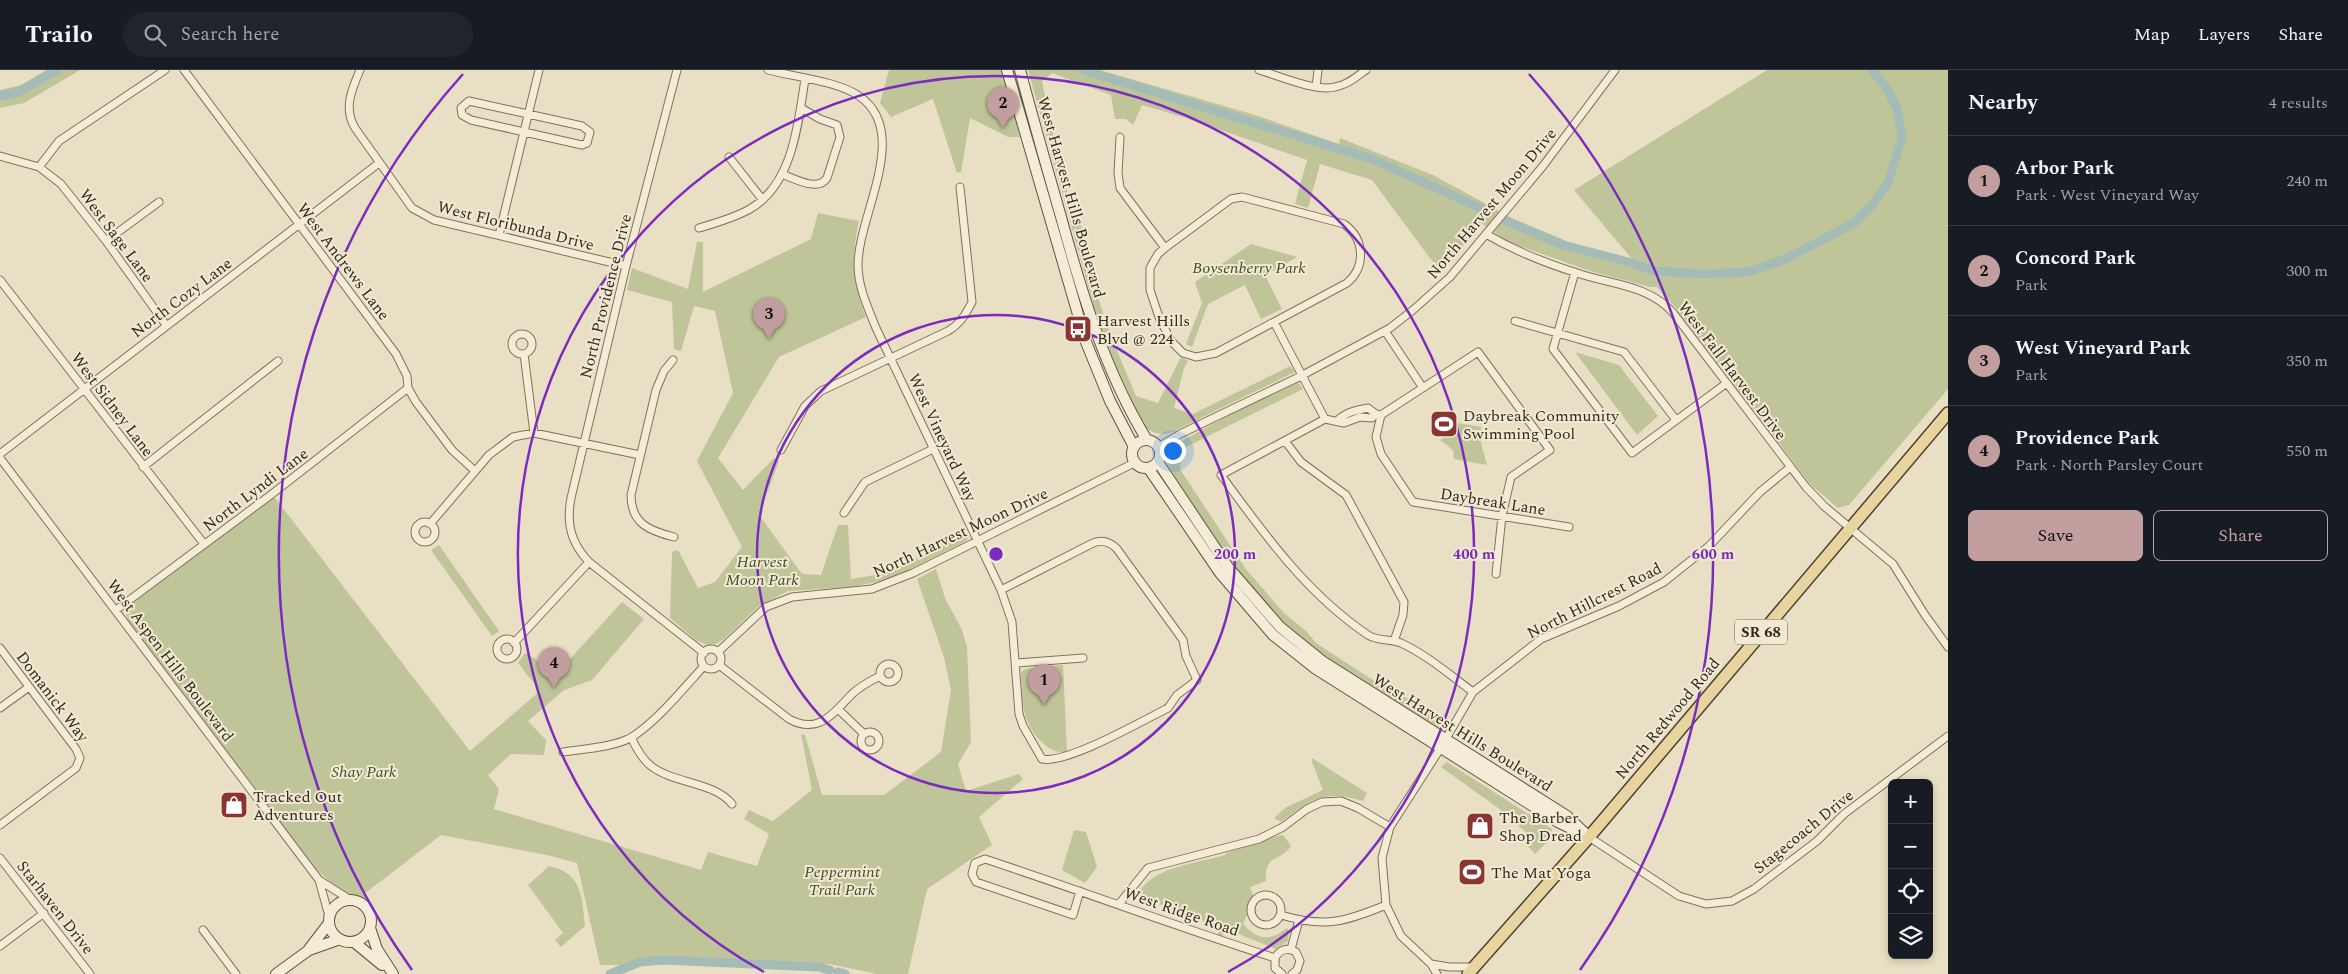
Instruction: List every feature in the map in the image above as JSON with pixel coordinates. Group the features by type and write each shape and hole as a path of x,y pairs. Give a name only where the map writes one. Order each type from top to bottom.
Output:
{"main road":[{"name":"North Redwood Road","path":"1471,971 1589,837 1948,413"}],"street":[{"path":"39,167 59,141 165,70"},
{"name":"West Andrews Lane","path":"184,70 396,354 407,376 408,388 432,426 452,450 475,471"},
{"name":"West Floribunda Drive","path":"360,70 348,106 349,116 355,128 412,208 423,216 434,220 626,266"},
{"path":"499,235 539,70"},
{"name":"North Providence Drive","path":"589,562 575,544 570,530 569,509 626,266 677,70"},
{"path":"699,228 748,210 762,199 782,174 788,163 805,79 768,70"},
{"name":"West Harvest Hills Boulevard","path":"1007,70 1086,342 1110,401 1134,447"},
{"name":"West Harvest Hills Boulevard","path":"1020,70 1080,286 1117,382 1147,440"},
{"path":"1259,70 1316,87 1334,88 1350,82 1366,70"},
{"path":"1316,87 1318,70"},
{"name":"North Harvest Moon Drive","path":"1158,447 1180,434 1301,376 1385,331 1413,310 1450,277 1543,166 1615,70"},
{"name":"West Vineyard Way","path":"805,79 841,88 859,96 866,102 880,121 884,144 863,228 858,265 865,300 890,359 1001,590 1012,622 1017,663 1019,714 1022,726 1042,759 1050,761 1076,752 1168,708 1177,695 1197,680 1186,656 1183,640 1117,549 1108,542 1099,541 1090,544 1001,590"},
{"path":"475,101 528,113 582,126 590,132 590,138 587,143 582,145 523,134 466,118 462,115 462,108 464,104 475,101"},
{"path":"782,174 805,183 822,183 827,178 840,138 836,125 800,108"},
{"path":"1120,137 1118,173 1120,188 1165,248"},
{"name":"West Sage Lane","path":"0,156 15,158 39,167 61,184 166,325"},
{"path":"729,158 762,199"},
{"name":"North Cozy Lane","path":"0,454 380,162"},
{"path":"781,450 805,406 821,391 958,325 972,302 960,187"},
{"path":"1242,197 1252,198 1340,222 1349,228 1356,237 1361,250 1360,264 1354,276 1347,284 1212,355 1196,357 1183,353 1171,341 1165,330 1149,283 1150,268 1165,248 1231,199 1242,197"},
{"path":"106,242 158,202"},
{"name":"West Fall Harvest Drive","path":"1486,234 1518,251 1575,272 1640,290 1662,301 1674,314 1806,487 1898,570 1928,620 1948,647"},
{"path":"1575,272 1553,349 1632,453 1724,385"},
{"name":"West Sidney Lane","path":"0,280 204,544"},
{"path":"1515,321 1624,352 1676,420"},
{"path":"1274,324 1325,419"},
{"path":"1385,331 1423,388"},
{"path":"1473,692 1425,656 1394,640 1370,637 1332,608 1287,562 1221,476 1325,419 1338,420 1344,423 1360,417 1372,418 1478,352 1550,450 1511,477 1502,516 1496,574"},
{"path":"524,354 534,433"},
{"path":"673,360 660,380 633,484 631,507 640,522 648,528 674,537"},
{"path":"143,467 278,362"},
{"name":"North Lyndi Lane","path":"116,610 408,388"},
{"name":"Daybreak Lane","path":"1379,414 1376,437 1381,454 1413,502 1569,527"},
{"path":"430,524 475,471 500,445 513,437 534,433 640,455"},
{"path":"1147,440 1154,442 1158,447 1160,458 1158,462 1149,468 1138,466 1132,458 1134,447 1137,443 1147,440"},
{"path":"1284,441 1301,462 1346,495 1360,518 1404,602 1403,615 1394,640"},
{"path":"844,513 865,482 933,449"},
{"name":"West Aspen Hills Boulevard","path":"0,458 319,880"},
{"name":"North Harvest Moon Drive","path":"718,652 766,607 792,597 872,589 913,573 1134,462"},
{"name":"West Harvest Hills Boulevard","path":"1158,462 1228,567 1280,628 1322,661 1443,744"},
{"name":"West Harvest Hills Boulevard","path":"1149,468 1220,573 1273,635 1316,669 1567,816 1589,837"},
{"name":"North Hillcrest Road","path":"1386,905 1382,858 1390,827 1443,744 1473,692 1541,640 1619,606 1664,582 1709,546 1760,492 1788,469"},
{"path":"514,642 589,562 704,653"},
{"name":"Domanick Way","path":"0,648 76,749 80,762 73,770 0,826"},
{"path":"704,666 702,658 704,653 709,650 718,652 721,657 720,665"},
{"path":"1017,663 1083,658"},
{"path":"704,666 712,669 720,665"},
{"path":"720,665 795,723 812,724 824,721 839,710 852,695 869,681 880,676"},
{"path":"563,752 631,738 667,706 704,666"},
{"path":"0,708 29,687"},
{"path":"839,710 864,734"},
{"name":"Stagecoach Drive","path":"1589,837 1688,900 1706,904 1732,901 1754,890 1817,841 1844,814 1948,736"},
{"path":"631,738 641,756 651,766 674,778 716,791 726,797 732,804"},
{"path":"1119,904 1148,868 1259,840 1283,827 1307,809 1322,802 1341,801 1358,808 1390,827"},
{"name":"Starhaven Drive","path":"0,858 90,974"},
{"name":"West Ridge Road","path":"1080,891 1073,915 976,882 972,874 975,863 986,859 1119,904 1275,958"},
{"path":"319,880 349,899 356,900 366,907 371,917 370,928 376,949 392,974"},
{"path":"319,880 324,893 330,929 340,939"},
{"name":"West Ridge Road","path":"1264,895 1274,897 1280,905 1281,915 1270,925 1260,925 1253,918 1252,904 1264,895"},
{"path":"309,950 329,919 336,904 349,899"},
{"path":"1281,915 1299,920 1341,922 1386,905 1401,936 1431,964 1438,974"},
{"path":"0,946 44,913"},
{"path":"1291,949 1299,920"},
{"path":"354,942 361,939 370,928"},
{"path":"203,930 236,974"},
{"path":"276,974 309,950 340,939 354,942 366,950 392,974"},
{"path":"1282,974 1276,968 1275,958 1281,950 1291,949 1296,952 1300,961 1298,970 1292,974"},
{"path":"1431,964 1471,971"}],"green space":[{"path":"46,70 80,70 24,103 0,108 0,90 22,85"},
{"path":"889,70 1003,70 1020,137 1008,137 970,118 961,172 957,173 933,99 891,117 880,103"},
{"path":"1028,70 1100,70 1255,115 1339,144 1340,138 1433,175 1514,219 1575,245 1632,259 1574,190 1767,70 1948,70 1948,389 1849,505 1838,508 1811,485 1675,307 1657,287 1650,287 1590,271 1511,243 1482,224 1441,273 1372,180 1320,164 1308,208 1295,204 1307,160 1186,118 1142,105 1133,125 1126,119 1115,119 1111,95 1052,73 1042,81 1060,165 1075,220 1080,223 1097,281 1094,286 1112,339 1136,396 1158,403 1181,357 1188,361 1184,368 1174,408 1193,414 1290,366 1295,372 1170,433 1155,433 1146,428 1141,420 1141,416 1139,416 1114,362 1094,307"},
{"name":"Harvest Moon Park","path":"818,213 859,221 854,258 858,293 866,317 779,357 718,458 743,490 774,458 779,461 759,515 802,574 821,575 838,525 848,525 851,579 882,574 969,532 969,537 966,541 890,579 851,587 788,591 759,606 724,639 716,644 708,645 697,641 670,618 672,552 678,550 698,588 715,582 742,547 697,461 733,393 715,311 694,306 681,351 674,349 672,302 627,290 632,268 688,289 697,242 703,242 703,292 811,239"},
{"name":"Boysenberry Park","path":"1251,244 1297,257 1265,275 1282,309 1261,319 1245,285 1208,304 1192,347 1186,344 1202,303 1195,282"},
{"path":"1575,352 1619,365 1658,416 1637,435"},
{"path":"1293,381 1299,383 1303,389 1186,447 1182,454 1180,469 1245,568 1284,613 1306,631 1316,643 1385,688 1407,699 1441,723 1438,729 1339,668 1284,626 1267,609 1235,570 1167,463 1170,447"},
{"path":"1458,423 1481,427 1481,443 1487,465 1454,459 1453,450 1440,440 1444,438 1443,434 1452,431"},
{"path":"272,494 470,751 540,691 518,663 525,653 558,672 622,602 644,619 592,680 564,690 528,721 546,740 544,755 511,754 488,775 499,789 494,809 701,870 708,852 757,866 769,834 744,819 749,810 773,821 812,790 801,734 805,735 822,795 884,795 941,752 951,690 944,657 917,579 936,569 945,598 962,630 967,647 971,742 958,764 966,791 1019,774 1023,779 979,817 992,845 927,889 908,974 877,974 830,964 600,965 577,863 547,855 441,835 364,894 368,898 364,899 339,890 315,868 128,621 124,604"},
{"path":"439,545 499,631 492,636 431,550"},
{"path":"1063,665 1067,752 1056,751 1048,747 1035,735 1030,727 1024,710 1021,672 1025,669"},
{"path":"1312,758 1367,793 1363,801 1338,796 1319,798 1301,807 1281,822 1274,818 1285,808 1323,790"},
{"path":"1447,762 1552,829 1550,839 1535,854 1525,843 1529,835 1501,810 1441,767"},
{"path":"1074,830 1086,832 1097,867 1085,883 1062,870"},
{"path":"1280,835 1284,836 1291,846 1282,855 1270,862 1266,872 1266,881 1250,887 1254,898 1243,924 1254,933 1264,937 1275,936 1287,928 1289,931 1288,941 1276,949 1226,929 1222,937 1218,935 1219,927 1137,896 1144,886 1163,872 1225,855 1226,853"},
{"path":"549,866 569,874 575,881 579,888 583,906 585,926 561,947 555,940 563,933 528,885"}],"water":[{"name":"Daybreak Community Swimming Pool","path":"1449,413 1455,423 1439,435 1432,424"}],"waterway":[{"path":"0,96 18,92 57,70"},
{"path":"1083,70 1372,159 1487,211"},
{"path":"1506,221 1563,245 1655,271 1705,274 1748,272 1786,259 1854,223 1872,205 1888,183 1902,137 1897,109 1889,92 1872,70"},
{"path":"610,974 640,962 664,960 818,967 830,970"},
{"path":"838,972 845,974"}],"place":[{"name":"Concord Park","path":"1003,128"},
{"name":"Harvest Hills Blvd @ 224","path":"1078,329"},
{"name":"West Vineyard Park","path":"769,339"},
{"name":"Daybreak Community Swimming Pool","path":"1444,424"},
{"name":"Providence Park","path":"554,688"},
{"name":"Arbor Park","path":"1044,705"},
{"name":"Tracked Out Adventures","path":"234,805"},
{"name":"The Barber Shop Dread","path":"1480,826"},
{"name":"The Mat Yoga","path":"1472,872"}],"park label":[{"name":"Shay Park","path":"364,771"},
{"name":"Peppermint Trail Park","path":"842,880"}]}
